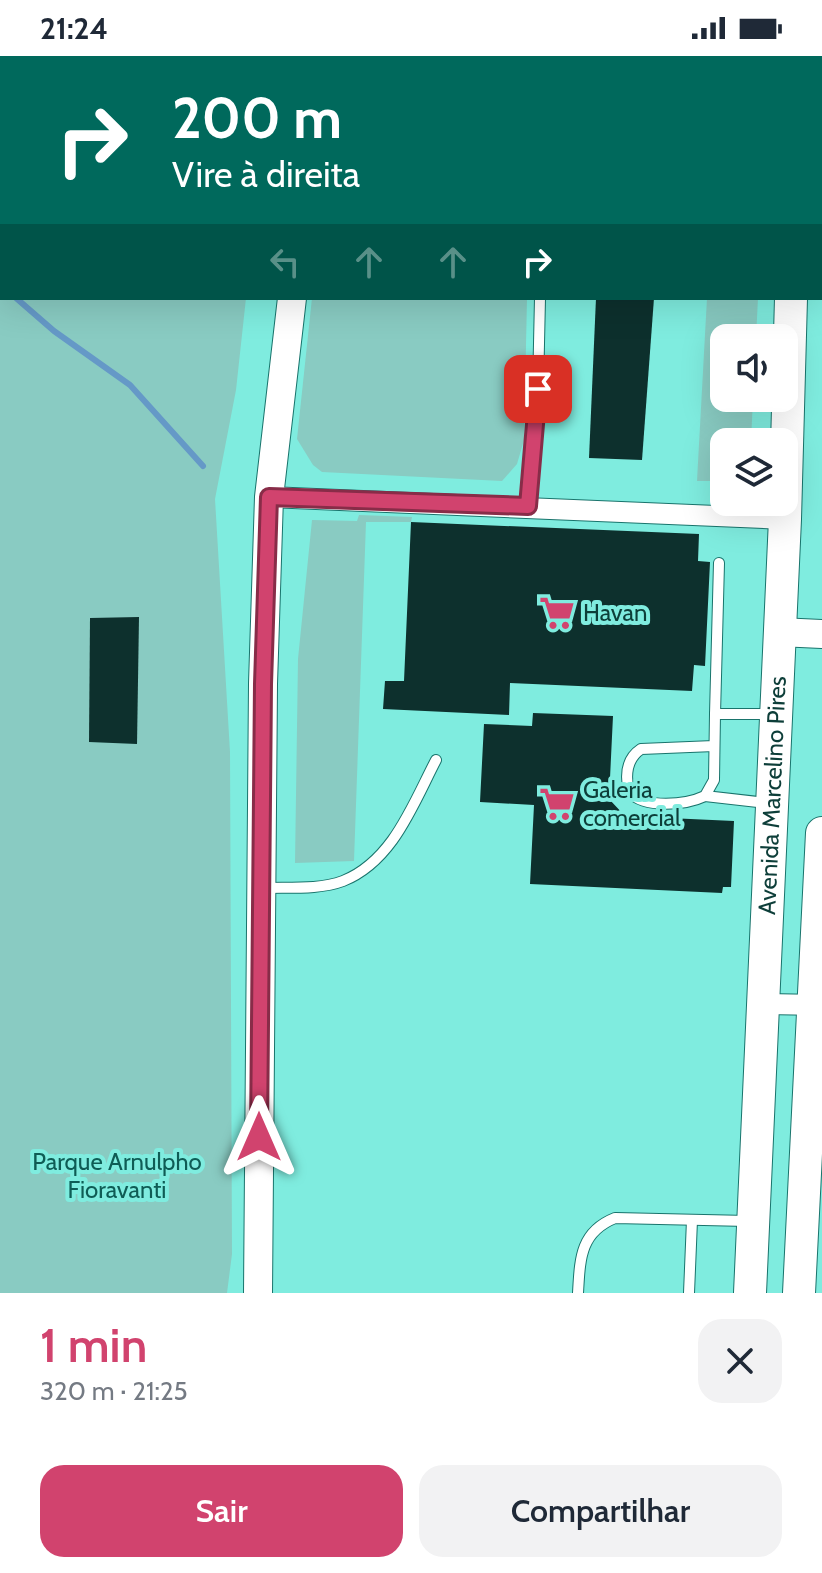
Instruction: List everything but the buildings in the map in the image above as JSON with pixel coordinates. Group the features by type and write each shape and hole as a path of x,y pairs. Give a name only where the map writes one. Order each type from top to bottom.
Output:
{"main road":[{"path":"258,1293 261,888 269,497 292,300"},
{"name":"Avenida Marcelino Pires","path":"750,1293 777,714 791,300"},
{"path":"779,632 822,634"},
{"name":"Avenida Marcelino Pires","path":"799,1293 817,1005 822,833"}],"street":[{"path":"269,497 785,519"},
{"path":"765,1004 817,1005"}],"lane":[{"path":"528,506 538,389 540,300"},
{"path":"705,796 714,780 719,563"},
{"path":"715,714 777,714"},
{"path":"714,746 641,749 633,755 628,767 629,792 643,802 686,801 705,796 773,803"},
{"path":"261,888 341,881 368,867 387,848 436,760"},
{"path":"578,1293 582,1249 589,1234 601,1223 615,1218 754,1222"},
{"path":"689,1293 692,1220"}],"green space":[{"name":"Parque Arnulpho Fioravanti","path":"0,300 246,300 236,390 215,499 230,752 232,1254 227,1293 0,1293"},
{"path":"312,300 527,300 524,440 517,464 502,481 322,472 313,465 297,439"},
{"path":"707,300 758,300 757,324 710,324 710,412 752,412 752,428 710,428 710,481 697,481"},
{"path":"359,515 412,517 411,522 366,522 354,861 295,863 298,659 312,520 357,521"}],"waterway":[{"path":"18,300 54,331 130,385 203,466"}],"place":[{"name":"Havan","path":"557,613"},
{"name":"Galeria comercial","path":"557,804"}],"route":[{"path":"259,1137 263,684 269,497 528,506 538,389"}]}
